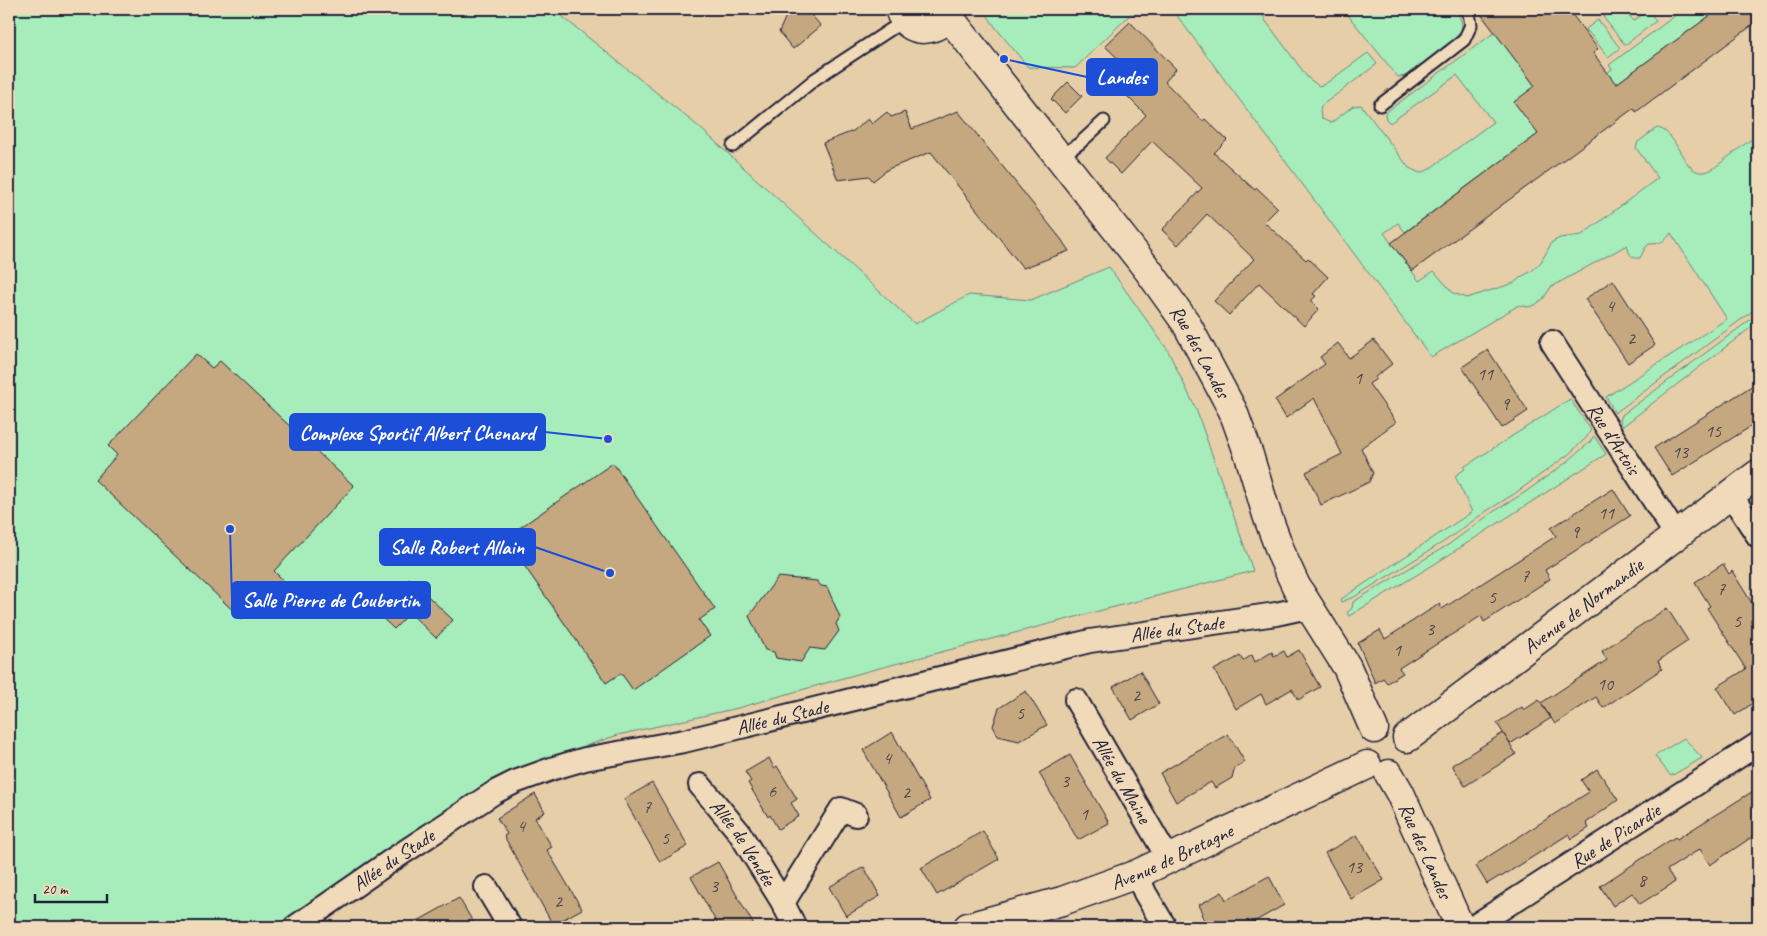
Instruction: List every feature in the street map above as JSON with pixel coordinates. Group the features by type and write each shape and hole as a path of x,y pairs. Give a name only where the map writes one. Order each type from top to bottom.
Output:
{"street":[{"path":"902,14 913,26 928,29 942,24 951,13"},
{"name":"Rue des Landes","path":"951,13 1148,270 1186,323 1233,411 1283,558 1308,607 1347,667 1374,729"},
{"name":"Rue d'Artois","path":"1552,342 1676,535"},
{"name":"Avenue de Normandie","path":"1406,738 1758,474"},
{"path":"1731,495 1758,536"},
{"name":"Allée du Stade","path":"295,927 495,792 554,768 585,759 684,741 1090,641 1276,614 1308,607"},
{"name":"Allée du Maine","path":"1076,700 1169,860"},
{"path":"1381,726 1390,726 1396,728 1406,738 1410,746 1409,757 1407,762 1397,772 1378,769 1363,757 1362,747 1364,739 1374,729 1381,726"},
{"name":"Rue de Picardie","path":"1473,927 1758,744"},
{"name":"Rue des Landes","path":"1378,769 1404,802 1460,927"},
{"name":"Avenue de Bretagne","path":"968,927 1062,901 1137,874 1378,769"},
{"name":"Allée de Vendée","path":"700,785 739,832 783,903 795,927"},
{"name":"Allée de Vendée","path":"783,903 841,809 856,815"},
{"path":"1137,874 1145,893 1165,927"},
{"path":"486,887 510,927"}],"lane":[{"path":"1380,105 1464,40 1471,25 1469,13 1465,9"},
{"path":"734,146 816,78 902,14"},
{"path":"1060,157 1080,143 1104,121"}],"green space":[{"path":"9,9 553,9 699,127 915,324 969,295 1031,300 1109,267 1167,349 1196,409 1253,571 868,671 738,708 618,735 535,763 499,780 451,807 275,927 9,927"},
{"path":"983,9 1136,9 1075,68 1028,67"},
{"path":"1172,9 1261,9 1265,20 1308,78 1319,86 1325,84 1368,53 1377,64 1321,106 1320,113 1322,119 1331,123 1353,106 1361,105 1409,168 1420,173 1428,170 1493,122 1457,75 1390,123 1386,119 1385,113 1495,32 1535,86 1538,134 1405,232 1398,223 1384,233 1419,281 1434,271 1453,293 1467,298 1514,283 1532,271 1541,262 1552,242 1560,238 1582,235 1658,178 1636,148 1638,142 1657,128 1665,131 1672,138 1683,157 1695,171 1704,172 1714,168 1758,134 1758,307 1615,413 1606,397 1727,319 1671,233 1662,242 1649,244 1640,258 1629,253 1627,245 1551,287 1543,299 1535,305 1528,307 1519,305 1431,357"},
{"path":"1343,9 1455,9 1461,19 1462,28 1458,35 1445,47 1405,76 1398,77"},
{"path":"1684,9 1719,9 1616,84 1607,73 1612,69 1609,65"},
{"path":"1648,10 1656,21 1625,45 1603,17 1619,12 1631,17 1634,21"},
{"path":"1598,20 1620,48 1608,57 1586,29"},
{"path":"1758,314 1758,322 1623,426 1620,421 1622,415"},
{"path":"1570,399 1591,430 1586,438 1569,454 1445,541 1354,597 1341,602 1340,600 1472,512 1455,476 1465,469 1464,467"},
{"path":"1594,436 1606,454 1433,565 1349,616 1347,613 1352,608 1353,602 1448,545 1493,512 1524,493 1567,462 1590,442"},
{"path":"1684,738 1702,758 1671,776 1655,756"}],"building":[{"path":"789,9 806,9 821,26 793,49 779,32"},
{"path":"1477,9 1568,9 1598,49 1593,53 1616,84 1719,9 1758,9 1758,21 1636,112 1634,108 1412,271 1391,243 1538,134 1514,102 1535,86"},
{"path":"1130,22 1176,69 1165,82 1203,121 1205,119 1227,140 1214,153 1278,208 1264,222 1328,277 1313,294 1316,296 1311,301 1319,309 1304,326 1259,283 1229,315 1214,301 1254,259 1207,214 1178,245 1162,230 1202,188 1152,141 1121,174 1105,158 1146,115 1125,94 1139,79 1105,46"},
{"path":"1068,82 1082,96 1065,113 1051,99"},
{"path":"958,111 1069,251 1023,268 931,152 888,169 873,181 869,176 838,180 823,143 853,131 868,119 872,124 887,112 891,117 905,112 912,129"},
{"path":"1613,280 1655,345 1628,363 1585,299"},
{"path":"1374,340 1392,364 1369,384 1396,422 1361,448 1373,473 1369,482 1321,505 1306,472 1342,454 1314,398 1286,418 1275,400 1325,364 1320,357 1338,343 1349,358"},
{"path":"1488,350 1528,411 1502,428 1462,367"},
{"path":"196,354 212,368 220,361 354,486 274,571 285,582 269,599 265,595 242,619 95,480 117,455 108,446"},
{"path":"1758,382 1758,422 1672,476 1654,448"},
{"path":"613,463 715,609 699,620 710,636 633,690 621,673 606,683 505,538"},
{"path":"1613,489 1630,516 1545,570 1550,579 1484,622 1481,616 1399,668 1403,673 1387,683 1383,678 1375,683 1358,643 1380,630 1385,639 1439,604 1442,609 1556,536 1551,528"},
{"path":"1723,564 1729,574 1732,571 1758,613 1758,700 1735,715 1717,687 1746,669 1707,608 1710,606 1695,582"},
{"path":"778,577 817,581 821,586 827,587 840,617 836,624 839,631 825,650 810,648 801,662 776,658 774,652 765,650 749,616"},
{"path":"409,578 453,620 436,638 410,613 394,629 376,612"},
{"path":"1667,608 1688,641 1658,661 1662,669 1603,708 1596,697 1555,724 1551,718 1510,744 1497,723 1522,707 1524,710 1539,700 1541,703 1607,660 1602,651"},
{"path":"1299,650 1320,687 1298,700 1292,689 1266,704 1261,694 1236,709 1214,670 1240,656 1243,661 1252,655 1255,662 1272,652 1274,656 1284,651 1287,657"},
{"path":"1140,671 1159,704 1132,720 1113,687"},
{"path":"1026,691 1047,725 1019,741 998,736 993,726 999,708"},
{"path":"892,732 930,800 901,817 863,750"},
{"path":"1503,733 1516,754 1465,786 1452,765"},
{"path":"1228,734 1245,762 1235,768 1232,778 1215,788 1211,782 1176,802 1160,773"},
{"path":"1070,755 1109,823 1078,840 1039,773"},
{"path":"769,758 774,768 777,766 797,799 791,803 799,816 778,829 770,815 768,817 748,783 751,781 745,772"},
{"path":"1597,769 1618,800 1586,823 1589,828 1572,839 1569,834 1487,884 1476,866 1589,792 1581,780"},
{"path":"652,783 688,846 660,862 624,799"},
{"path":"1758,788 1758,833 1710,865 1700,849 1667,870 1675,882 1640,904 1632,893 1613,906 1600,886 1675,837 1677,839"},
{"path":"535,794 545,812 535,818 552,847 547,850 582,909 553,925 504,836 507,834 497,818"},
{"path":"983,831 999,859 937,895 921,868"},
{"path":"1357,835 1384,880 1351,899 1325,853"},
{"path":"718,862 755,927 719,927 691,877"},
{"path":"864,867 880,896 846,916 829,887"},
{"path":"1269,876 1284,905 1245,927 1208,927 1201,914 1203,913 1199,905 1222,892 1226,900"},
{"path":"459,898 476,927 407,927"}],"place":[{"name":"Landes","path":"1004,59"},
{"name":"Complexe Sportif Albert Chenard","path":"608,439"},
{"name":"Salle Pierre de Coubertin","path":"230,529"},
{"name":"Salle Robert Allain","path":"610,573"}]}
